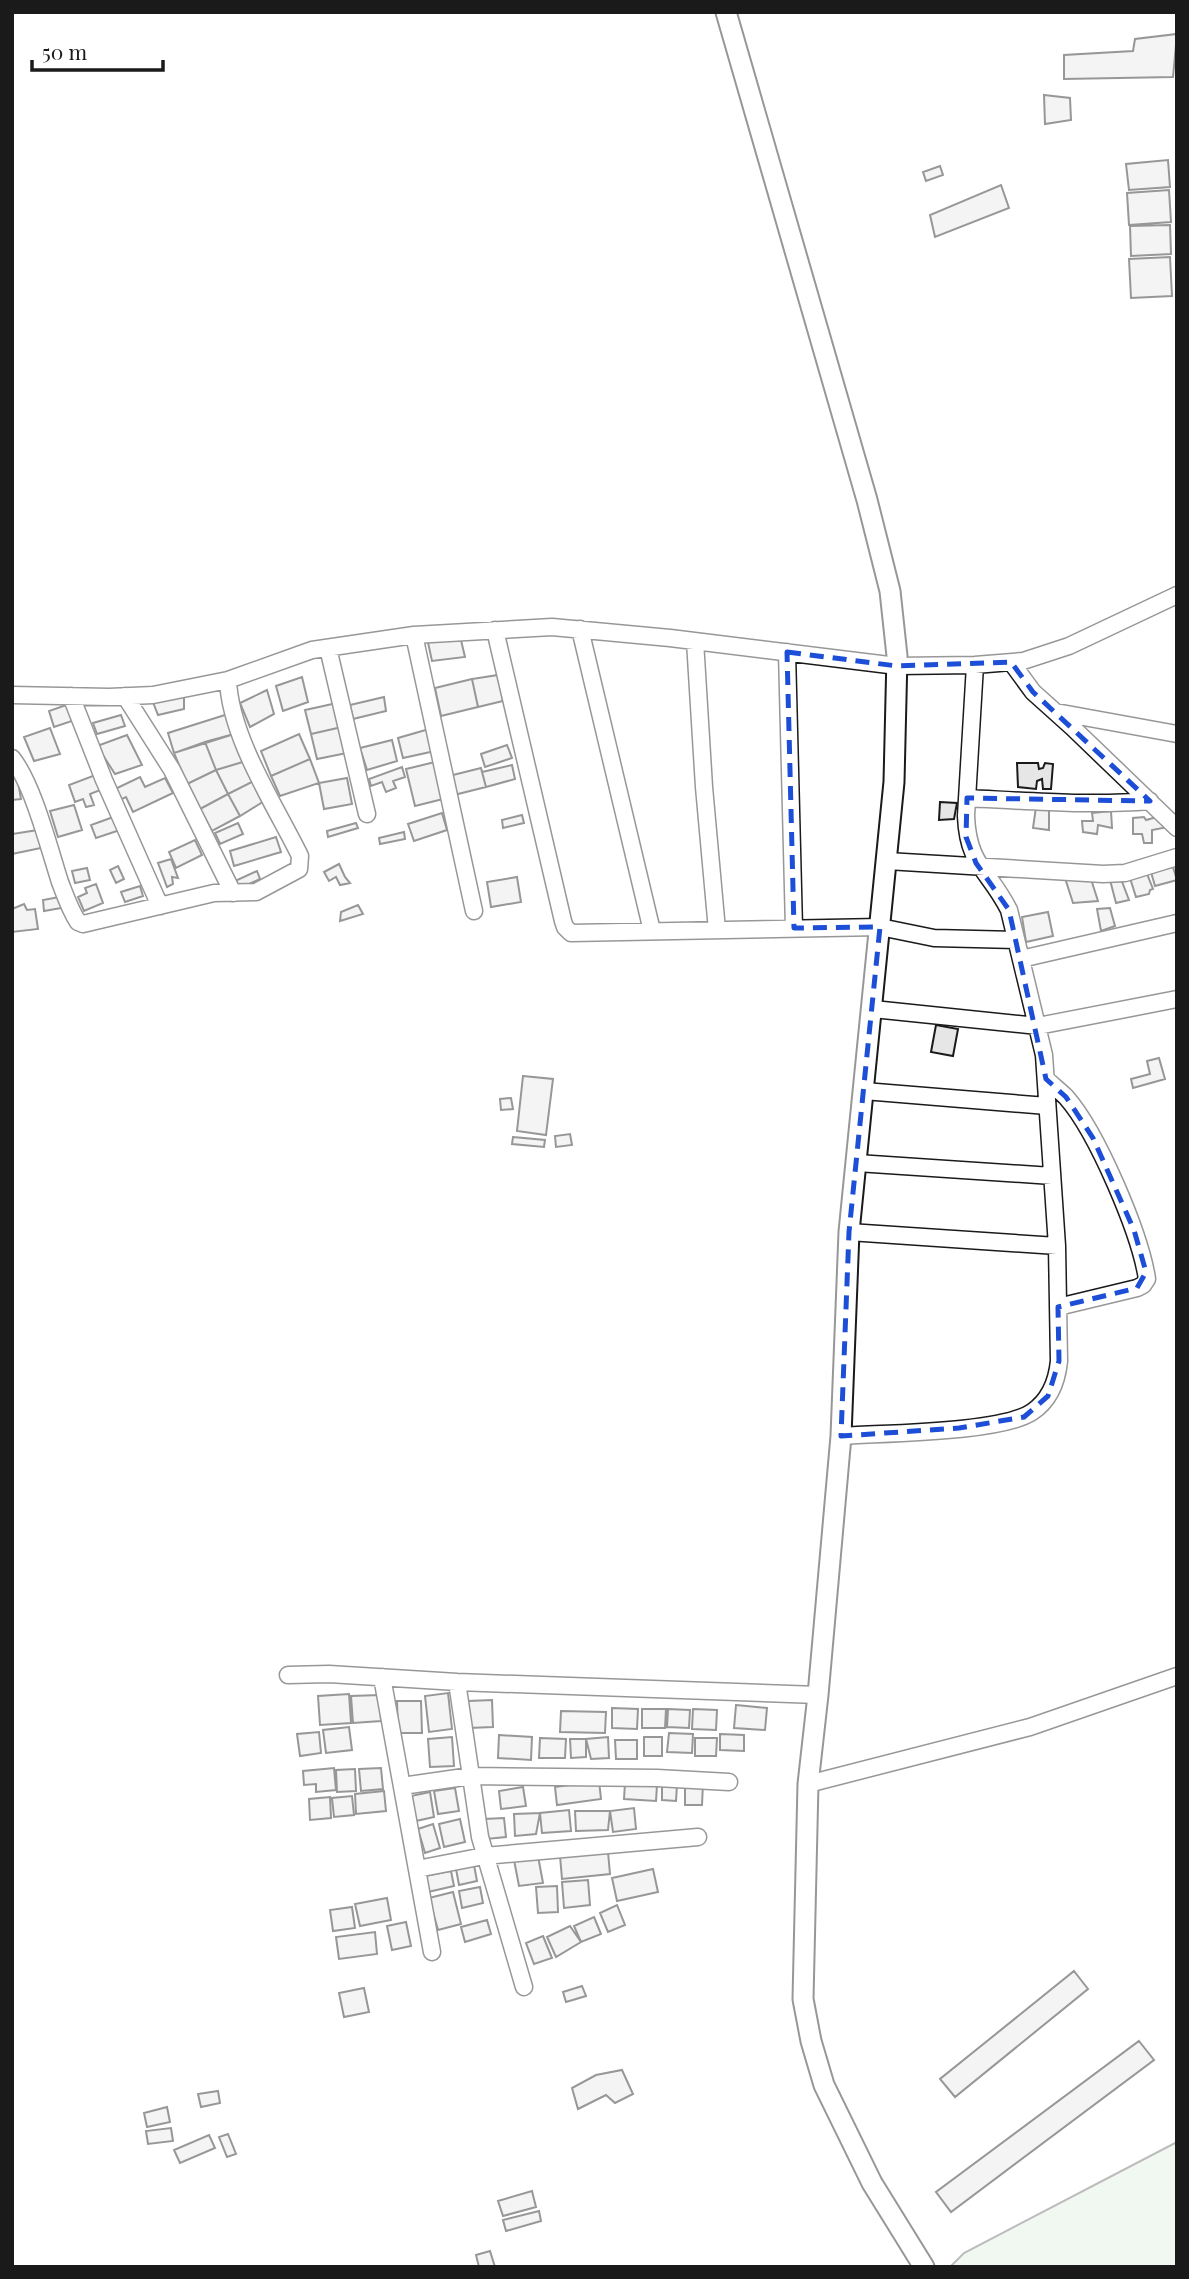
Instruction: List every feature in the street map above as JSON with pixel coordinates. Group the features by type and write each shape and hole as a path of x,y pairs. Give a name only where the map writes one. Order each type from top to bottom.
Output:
{"street":[{"path":"726,12 867,500 890,591 897,666 894,782 849,1232 841,1436 808,1784 803,1999 811,2041 824,2085 872,2183 924,2267"},
{"path":"12,695 153,695 228,680 299,654 328,648 414,635 552,627 695,640 897,666 1023,661 1069,646 1177,595"},
{"path":"580,629 652,932"},
{"path":"495,630 565,927 571,933 880,927 934,938 1016,940"},
{"path":"414,635 474,911"},
{"path":"695,640 716,930"},
{"path":"328,648 366,814"},
{"path":"787,652 794,929"},
{"path":"1011,662 1033,692 1177,828"},
{"path":"841,1436 993,1424 1024,1417 1048,1396 1058,1374 1057,1246 1044,1055 1009,910 979,866 966,837 975,665"},
{"path":"12,758 30,792 65,896 78,922 83,924 214,893 244,894 263,889 299,870 301,862 244,744 228,696 228,680"},
{"path":"71,696 104,780 160,906"},
{"path":"125,696 172,769 233,893"},
{"path":"1056,712 1177,734"},
{"path":"967,797 1068,803 1118,804 1150,801"},
{"path":"887,861 1103,874 1125,873 1177,857"},
{"path":"1021,959 1177,923"},
{"path":"873,1009 1038,1026 1177,999"},
{"path":"1046,1079 1066,1097 1093,1138 1134,1230 1147,1279 1143,1285 1136,1288 1058,1307"},
{"path":"864,1091 1048,1107"},
{"path":"857,1163 1052,1176"},
{"path":"849,1232 1057,1246"},
{"path":"288,1675 329,1674 457,1682 818,1695"},
{"path":"808,1784 1030,1727 1177,1676"},
{"path":"382,1677 432,1952"},
{"path":"457,1682 484,1856 524,1987"},
{"path":"402,1786 471,1776 657,1778 729,1782"},
{"path":"417,1869 484,1856 698,1837"}],"highlighted area":[{"path":"787,652 897,666 1011,662 1033,692 1150,801 967,798 966,837 976,863 1009,910 1046,1079 1066,1097 1093,1138 1134,1230 1146,1272 1137,1288 1058,1307 1059,1361 1048,1396 1024,1417 959,1428 841,1436 849,1232 880,927 794,928"}],"green space":[{"path":"1177,2142 1177,2267 950,2267 964,2253"}],"building":[{"path":"1177,34 1173,77 1064,79 1064,55 1133,51 1135,39"},
{"path":"1044,95 1070,98 1071,120 1045,124"},
{"path":"1168,160 1170,187 1129,190 1126,164"},
{"path":"940,166 943,175 926,181 923,172"},
{"path":"1001,185 1009,208 935,237 930,215"},
{"path":"1169,190 1171,222 1129,225 1127,193"},
{"path":"1170,225 1171,254 1131,256 1130,226"},
{"path":"1170,257 1172,296 1131,298 1129,259"},
{"path":"460,636 465,657 432,661 427,638"},
{"path":"498,675 503,701 478,707 472,679"},
{"path":"302,677 308,702 283,711 276,686"},
{"path":"472,679 478,707 441,716 435,688"},
{"path":"267,690 274,714 250,727 240,703"},
{"path":"184,693 184,709 158,715 151,697"},
{"path":"384,697 386,711 353,719 350,705"},
{"path":"337,703 342,727 311,734 305,710"},
{"path":"69,704 75,720 54,727 49,711"},
{"path":"228,714 234,734 174,753 168,733"},
{"path":"121,715 125,726 97,734 93,723"},
{"path":"342,727 347,753 317,759 311,734"},
{"path":"50,728 60,754 34,761 24,737"},
{"path":"429,729 435,751 403,758 398,738"},
{"path":"234,734 246,761 216,770 205,742"},
{"path":"299,734 310,759 271,776 261,751"},
{"path":"127,735 142,765 115,774 97,746"},
{"path":"392,740 397,761 367,770 360,748"},
{"path":"205,742 216,770 187,784 174,753"},
{"path":"507,745 512,758 485,767 481,754"},
{"path":"310,759 319,783 280,796 271,776"},
{"path":"246,761 256,780 228,794 216,770"},
{"path":"435,762 443,799 415,806 406,769"},
{"path":"1017,763 1038,763 1039,769 1043,768 1045,763 1053,764 1051,789 1043,789 1042,779 1037,781 1036,789 1018,787"},
{"path":"512,765 515,779 486,787 482,772"},
{"path":"402,767 405,777 393,781 396,788 386,792 382,782 371,786 369,779"},
{"path":"481,768 486,787 454,795 449,776"},
{"path":"216,770 228,794 200,809 187,784"},
{"path":"98,774 103,789 90,794 94,805 86,807 83,799 75,802 69,785"},
{"path":"17,776 21,799 12,800 12,777"},
{"path":"140,777 145,787 165,778 173,793 133,812 126,797 120,800 115,789"},
{"path":"347,778 352,804 324,809 319,783"},
{"path":"256,780 266,800 240,816 228,794"},
{"path":"228,794 240,816 212,831 200,809"},
{"path":"940,802 957,803 954,819 939,820"},
{"path":"74,805 82,830 58,837 50,811"},
{"path":"1036,807 1049,807 1049,830 1033,828"},
{"path":"1111,811 1112,828 1098,825 1097,834 1083,832 1082,821 1093,821 1092,813"},
{"path":"442,813 447,830 414,841 408,824"},
{"path":"522,815 524,823 503,828 502,820"},
{"path":"1164,815 1168,827 1152,830 1152,843 1144,843 1142,834 1133,834 1133,818 1144,817 1146,820"},
{"path":"116,816 126,828 96,838 91,825"},
{"path":"238,823 243,834 220,844 215,833"},
{"path":"356,823 358,828 328,837 327,831"},
{"path":"38,830 41,848 12,854 12,834"},
{"path":"404,832 405,839 380,844 379,838"},
{"path":"276,837 281,852 234,866 230,851"},
{"path":"195,840 202,855 176,868 169,852"},
{"path":"171,859 178,878 172,877 173,884 167,887 158,863"},
{"path":"339,864 350,883 340,885 336,877 329,881 324,872"},
{"path":"118,866 124,879 116,883 110,870"},
{"path":"1173,867 1177,880 1155,886 1151,872"},
{"path":"87,868 90,880 75,883 72,871"},
{"path":"257,871 260,879 238,889 235,881"},
{"path":"1147,874 1153,889 1149,894 1136,897 1130,878"},
{"path":"1090,876 1098,901 1073,903 1065,878"},
{"path":"517,877 521,902 491,907 487,882"},
{"path":"1121,879 1129,900 1116,903 1110,880"},
{"path":"96,884 103,903 84,911 78,897 87,893 85,888"},
{"path":"140,886 143,896 125,902 121,892"},
{"path":"65,896 67,907 44,911 43,900"},
{"path":"24,904 27,910 35,909 38,929 12,932 12,909"},
{"path":"358,905 363,914 340,921 341,912"},
{"path":"1110,908 1115,926 1101,931 1097,909"},
{"path":"1048,912 1053,936 1026,942 1022,917"},
{"path":"936,1025 958,1029 953,1056 931,1052"},
{"path":"1159,1058 1165,1079 1133,1088 1131,1079 1150,1074 1147,1061"},
{"path":"523,1076 553,1079 546,1135 517,1131"},
{"path":"511,1098 513,1109 501,1110 500,1099"},
{"path":"570,1134 572,1145 556,1147 555,1136"},
{"path":"513,1137 545,1140 544,1147 512,1144"},
{"path":"448,1693 452,1729 429,1732 425,1696"},
{"path":"349,1694 351,1723 320,1725 318,1696"},
{"path":"380,1695 381,1721 353,1723 351,1696"},
{"path":"492,1700 493,1727 469,1728 468,1701"},
{"path":"397,1701 421,1701 422,1733 398,1733"},
{"path":"736,1705 767,1708 765,1730 734,1728"},
{"path":"612,1708 638,1709 637,1729 612,1728"},
{"path":"642,1709 666,1709 665,1728 642,1728"},
{"path":"668,1709 690,1710 689,1728 667,1727"},
{"path":"693,1709 717,1710 716,1730 692,1729"},
{"path":"561,1711 606,1712 605,1733 560,1732"},
{"path":"349,1727 352,1750 326,1753 323,1730"},
{"path":"319,1732 321,1753 300,1756 297,1734"},
{"path":"669,1733 693,1734 692,1753 667,1752"},
{"path":"720,1734 744,1735 744,1751 720,1750"},
{"path":"499,1735 532,1737 531,1760 498,1758"},
{"path":"452,1737 454,1766 430,1767 428,1739"},
{"path":"608,1737 609,1758 591,1759 586,1739"},
{"path":"644,1737 662,1737 662,1756 644,1756"},
{"path":"540,1738 566,1739 565,1758 539,1758"},
{"path":"695,1738 717,1738 716,1756 695,1756"},
{"path":"570,1739 586,1739 586,1757 571,1758"},
{"path":"615,1740 637,1740 637,1759 616,1759"},
{"path":"334,1768 336,1790 316,1792 316,1784 304,1785 303,1771"},
{"path":"381,1768 383,1789 361,1791 359,1769"},
{"path":"355,1769 356,1791 337,1792 336,1770"},
{"path":"599,1781 601,1799 557,1805 555,1787"},
{"path":"685,1782 703,1783 702,1805 685,1805"},
{"path":"625,1783 657,1785 656,1801 624,1799"},
{"path":"662,1785 677,1785 676,1801 662,1800"},
{"path":"523,1787 526,1806 501,1809 499,1791"},
{"path":"455,1788 459,1811 438,1814 434,1791"},
{"path":"384,1791 386,1811 356,1814 355,1794"},
{"path":"430,1792 434,1817 416,1821 411,1796"},
{"path":"352,1796 354,1815 334,1817 332,1798"},
{"path":"330,1797 331,1818 310,1820 309,1799"},
{"path":"634,1808 636,1829 613,1832 610,1811"},
{"path":"569,1810 571,1831 542,1833 540,1813"},
{"path":"575,1811 610,1811 608,1830 576,1831"},
{"path":"540,1813 536,1834 515,1836 514,1814"},
{"path":"504,1818 506,1837 486,1839 484,1819"},
{"path":"460,1819 465,1842 444,1847 439,1824"},
{"path":"433,1824 440,1848 425,1853 418,1829"},
{"path":"608,1852 610,1874 562,1879 560,1856"},
{"path":"538,1856 543,1883 519,1886 514,1860"},
{"path":"474,1865 477,1881 459,1885 456,1869"},
{"path":"653,1869 658,1892 617,1901 612,1878"},
{"path":"451,1871 454,1886 428,1892 425,1876"},
{"path":"588,1880 590,1905 564,1908 562,1882"},
{"path":"557,1886 558,1912 538,1913 536,1887"},
{"path":"480,1887 483,1903 462,1908 459,1891"},
{"path":"453,1892 461,1924 438,1930 429,1898"},
{"path":"387,1898 391,1920 360,1926 355,1904"},
{"path":"617,1905 625,1925 608,1932 600,1913"},
{"path":"352,1907 355,1928 333,1931 330,1910"},
{"path":"594,1917 601,1934 581,1942 574,1926"},
{"path":"487,1920 491,1934 465,1942 461,1927"},
{"path":"406,1922 411,1946 392,1950 387,1926"},
{"path":"570,1926 581,1942 556,1957 547,1937"},
{"path":"375,1932 377,1954 339,1959 336,1937"},
{"path":"543,1936 552,1958 534,1964 526,1943"},
{"path":"1074,1971 1088,1989 955,2097 940,2079"},
{"path":"582,1986 586,1996 566,2002 563,1992"},
{"path":"364,1988 369,2012 344,2017 339,1993"},
{"path":"1139,2041 1154,2060 951,2212 936,2192"},
{"path":"622,2070 633,2094 615,2103 606,2095 578,2109 572,2088 596,2075"},
{"path":"218,2091 220,2103 201,2107 198,2094"},
{"path":"167,2107 170,2122 147,2127 144,2113"},
{"path":"171,2128 173,2141 148,2144 146,2131"},
{"path":"228,2134 236,2154 227,2157 219,2137"},
{"path":"209,2135 215,2148 180,2163 174,2150"},
{"path":"532,2191 536,2207 503,2216 498,2201"},
{"path":"539,2211 541,2221 506,2231 503,2220"},
{"path":"490,2251 495,2267 479,2267 476,2255"}]}
